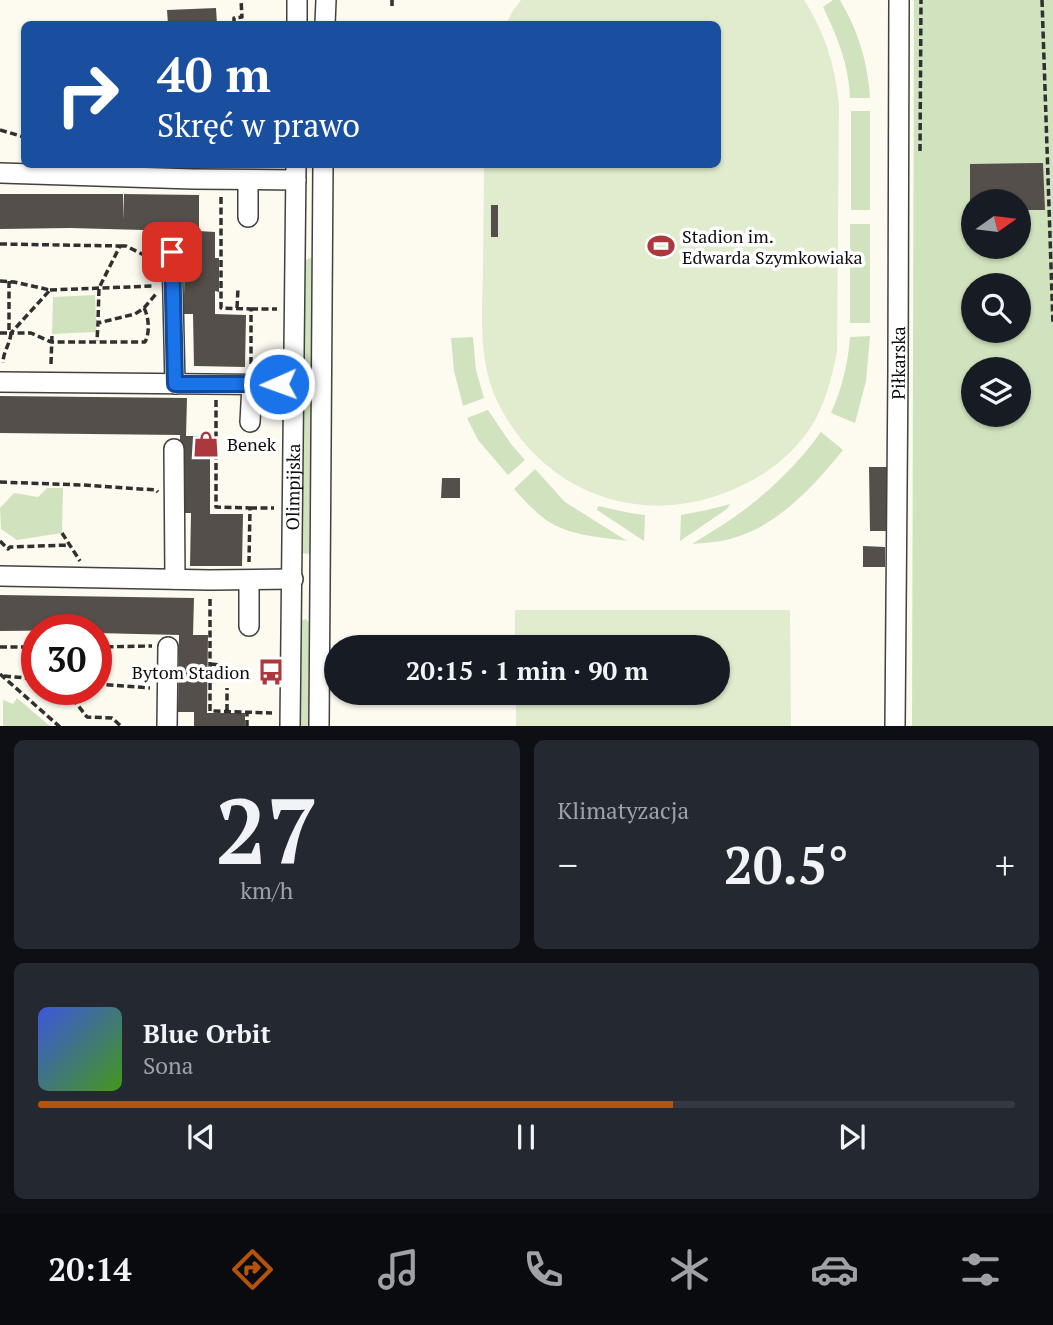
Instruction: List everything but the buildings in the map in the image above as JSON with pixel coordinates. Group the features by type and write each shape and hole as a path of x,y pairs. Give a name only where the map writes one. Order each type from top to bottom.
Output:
{"street":[{"path":"297,0 297,21"},
{"path":"326,0 326,21"},
{"name":"Piłkarska","path":"895,726 899,0"},
{"name":"Olimpijska","path":"319,726 323,168"},
{"path":"0,173 248,180 296,172"},
{"name":"Olimpijska","path":"290,726 296,172"},
{"path":"248,180 248,218"},
{"path":"295,232 322,232"},
{"path":"163,256 175,384"},
{"path":"1,373 216,385 252,379 294,385"},
{"path":"250,422 252,379"},
{"path":"174,449 175,579"},
{"path":"0,576 210,580 249,575 293,579"},
{"path":"249,575 249,626"},
{"path":"292,612 320,612"},
{"path":"160,647 167,695 167,726"}],"path":[{"path":"234,21 234,18 242,17 241,0"},
{"path":"920,151 921,0"},
{"path":"1042,0 1053,325"},
{"path":"0,130 21,136"},
{"path":"221,179 224,263 221,308 279,309"},
{"path":"0,244 126,246 163,256"},
{"path":"97,341 99,288 120,246"},
{"path":"0,281 50,290 151,286"},
{"path":"1,373 3,354 10,339 9,281"},
{"path":"237,308 238,288"},
{"path":"10,333 50,290"},
{"path":"0,333 31,333 51,342 145,342 148,339 148,319 144,307 135,314 98,323"},
{"path":"251,309 252,379"},
{"path":"51,364 52,334"},
{"path":"216,385 216,508 276,508"},
{"path":"0,482 156,490 175,509"},
{"path":"249,575 250,508"},
{"path":"62,533 74,552"},
{"path":"0,541 8,550 10,547 70,545"},
{"path":"210,580 210,711 275,713"},
{"path":"0,647 21,647"},
{"path":"112,647 160,647"},
{"path":"211,664 222,665"},
{"path":"1,675 21,677"},
{"path":"1,675 60,726"},
{"path":"112,685 156,688 167,695"},
{"path":"227,688 227,711"},
{"path":"78,705 87,717 112,718 122,726"},
{"path":"247,712 247,726"}],"green space":[{"name":"Stadion im. Edwarda Szymkowiaka","path":"521,0 804,0 811,12 832,63 839,104 837,352 824,400 811,427 782,460 746,484 719,495 685,503 652,505 620,502 590,492 562,477 537,456 515,431 497,401 487,370 482,337 484,168 721,168 721,21 508,21"},
{"path":"833,0 840,0 857,35 867,72 870,98 850,98 841,51 823,7"},
{"path":"914,0 1053,0 1053,726 912,726"},
{"path":"851,111 870,111 870,210 851,210"},
{"path":"850,224 870,224 870,323 850,323"},
{"path":"311,258 315,262 312,554 299,553 302,265 305,260"},
{"path":"95,295 97,341 95,332 52,334 53,297"},
{"path":"870,336 866,381 855,423 831,413 844,376 850,337"},
{"path":"473,337 476,370 484,398 463,406 454,371 451,338"},
{"path":"488,410 525,460 508,475 478,440 467,418"},
{"path":"821,432 843,450 793,504 764,525 747,533 725,540 692,544 734,517 768,490"},
{"path":"535,469 565,502 627,541 575,533 546,520 514,489"},
{"path":"47,488 63,488 62,533 17,540 1,529 0,508 14,493 38,497"},
{"path":"730,504 727,509 680,541 681,515"},
{"path":"598,506 645,515 644,541 597,510"},
{"path":"515,610 790,610 791,726 516,726 516,705 730,705 730,635 515,635"},
{"path":"306,619 311,624 311,726 299,726 301,621"},
{"path":"17,698 21,705 25,705 50,726 3,726 3,700 13,704"}],"place":[{"name":"Stadion im. Edwarda Szymkowiaka","path":"661,246"},
{"name":"Benek","path":"206,444"},
{"name":"Bytom Stadion","path":"271,672"}],"route":[{"path":"172,252 175,384 279,384"}]}
